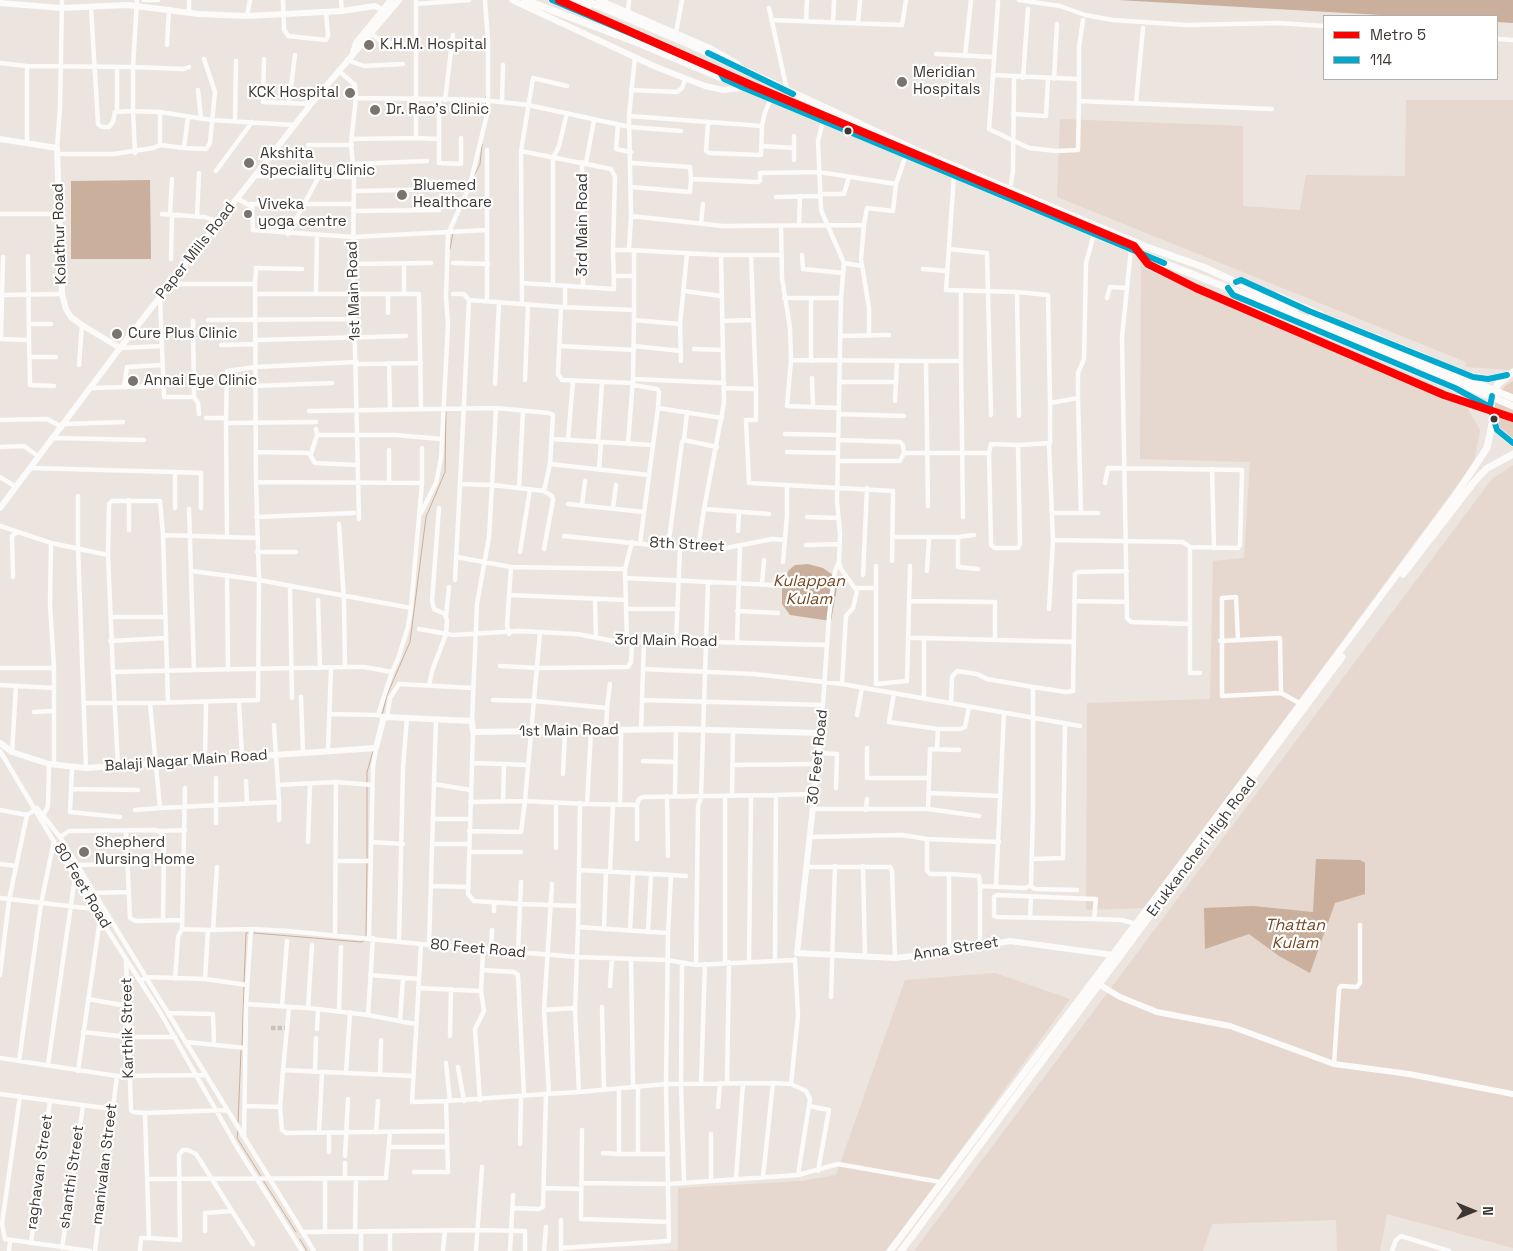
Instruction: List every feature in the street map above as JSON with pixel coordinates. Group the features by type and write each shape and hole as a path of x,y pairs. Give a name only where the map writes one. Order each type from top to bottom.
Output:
{"main road":[{"path":"352,53 356,43 391,0"},
{"name":"Paper Mills Road","path":"0,508 120,348 294,125 352,53 359,48 399,0"},
{"path":"512,0 686,78 723,90 744,88"},
{"path":"524,0 638,43 1131,250 1228,288 1239,287 1513,398"},
{"path":"552,0 719,71 724,79"},
{"path":"573,0 721,63 731,64"},
{"path":"584,0 831,109 911,148 1513,406"},
{"path":"599,0 732,59 742,70"},
{"path":"0,3 61,8 90,8 123,2 158,2 169,9 247,16 342,11 374,3 382,10"},
{"path":"0,139 27,143 57,151"},
{"name":"Kolathur Road","path":"57,151 62,294 71,316 82,326 120,348"},
{"path":"1239,287 1241,280 1309,310 1474,377 1488,379 1510,374"},
{"path":"1228,288 1233,295 1455,388 1490,407"},
{"path":"1510,374 1498,384 1492,395 1490,407 1497,430 1513,444"},
{"path":"890,1251 1301,704 1483,455 1491,436 1493,420"},
{"name":"Erukkancheri High Road","path":"901,1251 1100,985 1397,581 1474,482 1494,464 1513,454"},
{"path":"1483,455 1494,464"},
{"path":"374,748 382,716 472,721 473,732"},
{"name":"1st Main Road","path":"473,732 676,730 821,733"},
{"name":"30 Feet Road","path":"796,956 821,733"},
{"name":"Balaji Nagar Main Road","path":"0,743 12,752 52,765 72,768 374,748"},
{"name":"Anna Street","path":"796,956 833,954 895,958 949,952 1010,941 1113,955"},
{"path":"1100,985 1120,998 1157,1012 1230,1026 1334,1064 1409,1074 1513,1094"}],"street":[{"path":"62,0 57,151 135,153 160,145 206,150 210,143 214,90 204,59"},
{"path":"189,0 189,12"},
{"path":"247,16 250,0"},
{"path":"283,0 284,29 288,36 326,40 328,36 326,12"},
{"path":"341,0 342,11"},
{"path":"416,138 414,99 417,45 416,2 469,0"},
{"path":"628,12 629,0"},
{"path":"676,33 682,0"},
{"path":"806,21 807,0"},
{"path":"833,23 834,0"},
{"path":"858,24 860,0"},
{"path":"771,20 902,25 906,0"},
{"path":"965,56 971,0"},
{"path":"1019,0 1060,6 1113,20 1187,25 1278,23 1323,26"},
{"path":"421,513 436,483 441,458 440,439 445,390 448,312 448,251 454,222 470,186 485,130 488,110 485,2"},
{"path":"998,2 989,129 1012,141 1041,150 1078,150 1078,79 1083,20"},
{"path":"135,153 133,111 137,3"},
{"path":"90,8 100,126 112,125 117,110 118,67"},
{"path":"768,8 787,91"},
{"path":"167,45 169,9"},
{"path":"1023,78 1028,9"},
{"path":"1013,114 1046,116 1057,24"},
{"path":"1136,103 1143,28"},
{"path":"370,33 384,44 417,45"},
{"path":"445,100 453,35"},
{"path":"1498,38 1513,40"},
{"path":"936,54 993,57"},
{"path":"289,104 295,56"},
{"path":"628,444 634,348 634,276 631,250 632,163 629,116 635,56"},
{"path":"264,59 263,102 311,104"},
{"path":"347,60 364,66 403,64"},
{"path":"235,121 236,61"},
{"path":"0,63 61,67 184,69 189,67"},
{"path":"502,102 503,65"},
{"path":"27,66 27,143"},
{"path":"339,71 354,85 356,98 502,102 528,105 630,127 682,131"},
{"path":"992,75 1023,78 1078,79"},
{"path":"1010,190 1013,171 1014,77"},
{"path":"524,380 525,304 522,284 521,151 532,78 567,86"},
{"path":"631,90 677,92 682,88 686,78"},
{"path":"198,90 201,118"},
{"name":"1st Main Road","path":"356,98 352,145 355,191 353,204 353,264 359,519"},
{"path":"439,99 439,163 461,164 461,138"},
{"path":"708,123 707,153 761,155 762,126 765,112 771,99"},
{"path":"1079,101 1272,109"},
{"path":"831,109 823,121 818,141 820,195 826,226 844,263 862,266"},
{"path":"117,110 160,112 211,120 294,125"},
{"path":"160,112 160,145"},
{"path":"553,285 553,158 559,146 567,113"},
{"path":"629,116 762,126"},
{"path":"184,148 188,117"},
{"name":"3rd Main Road","path":"583,287 584,162 594,120"},
{"path":"216,171 252,122"},
{"path":"618,125 616,149 631,152"},
{"path":"794,136 794,160"},
{"path":"352,139 438,139"},
{"path":"308,145 352,145"},
{"path":"761,146 794,148"},
{"path":"487,150 487,301"},
{"path":"521,151 584,162 611,169 614,172 614,289 522,284"},
{"path":"869,336 869,308 860,253 867,208 893,211 896,184 906,155"},
{"path":"353,164 427,161"},
{"path":"631,187 690,192 691,179 690,167 632,163"},
{"path":"691,179 757,182 760,181 760,173 819,172 896,184"},
{"path":"197,216 199,174"},
{"path":"954,175 946,290 1048,295 1051,441 1049,444 1053,540 1049,609"},
{"path":"254,176 354,178"},
{"path":"776,197 844,194 850,177"},
{"path":"171,259 172,178"},
{"path":"288,234 318,178"},
{"path":"355,191 450,189"},
{"path":"799,226 800,196"},
{"path":"237,198 250,204 353,204"},
{"path":"470,200 487,200"},
{"path":"250,204 254,230 288,234 353,237 451,234 487,230"},
{"path":"701,223 703,204"},
{"path":"353,211 439,210"},
{"path":"0,214 59,214"},
{"path":"162,214 197,216 219,222"},
{"path":"631,216 701,223 782,226 864,225"},
{"path":"782,226 784,298 790,328 791,360 787,406 839,408"},
{"path":"1080,513 1078,373 1084,359 1086,263 1094,234"},
{"path":"316,292 317,235"},
{"path":"949,249 987,253 991,415"},
{"path":"613,250 687,254 782,255"},
{"path":"1131,250 1122,337 1127,618 1131,622 1190,624"},
{"path":"681,361 680,324 687,254"},
{"path":"698,548 722,418 724,386 721,255"},
{"path":"751,255 756,420 746,420 749,483 837,486 893,491 892,561"},
{"path":"802,255 804,269 843,273"},
{"path":"28,256 30,386 54,386"},
{"path":"3,257 1,339 29,340"},
{"path":"353,264 431,263"},
{"name":"30 Feet Road","path":"821,733 830,607 839,562 837,486 841,298 844,263"},
{"path":"404,264 404,293"},
{"path":"449,264 488,264"},
{"path":"85,703 239,702 258,700 260,670 256,517 256,268 302,269"},
{"path":"923,270 947,271"},
{"path":"614,276 634,276"},
{"path":"171,284 255,284"},
{"path":"565,286 559,378 573,381 633,382 756,389"},
{"path":"1107,298 1110,287 1127,288"},
{"path":"684,291 721,296"},
{"path":"961,291 963,517"},
{"path":"255,294 316,292 417,293 420,296 421,408"},
{"path":"1017,292 1019,416"},
{"path":"1,295 62,294"},
{"path":"388,294 388,313"},
{"path":"453,294 464,294 469,300 456,580"},
{"path":"160,298 164,397 194,397"},
{"path":"784,298 841,298"},
{"path":"811,298 811,361"},
{"path":"469,300 634,310"},
{"path":"495,384 499,303"},
{"path":"208,320 355,319"},
{"path":"193,320 194,397 198,403 199,414"},
{"path":"634,320 680,324"},
{"path":"723,321 753,320"},
{"path":"29,324 51,324"},
{"path":"79,365 82,326"},
{"path":"840,336 889,335"},
{"path":"221,345 356,336 406,336"},
{"path":"120,348 162,346"},
{"path":"560,346 681,351"},
{"path":"694,349 723,350"},
{"path":"29,357 56,357"},
{"path":"791,360 961,361"},
{"path":"926,361 928,506"},
{"path":"895,401 897,362"},
{"path":"227,536 227,371 255,367 356,363 420,363"},
{"path":"389,363 390,409"},
{"path":"124,387 127,367 162,365"},
{"path":"812,378 813,406"},
{"path":"568,440 573,381"},
{"path":"599,470 602,382"},
{"path":"633,382 657,389 659,393 640,543"},
{"path":"839,382 896,382"},
{"path":"255,386 332,383"},
{"path":"91,388 163,386"},
{"path":"1050,403 1078,398"},
{"path":"309,410 465,407 523,410 552,414 554,417 550,464 544,491"},
{"path":"472,721 477,604 485,564 496,408"},
{"path":"658,408 722,418"},
{"path":"519,488 523,410"},
{"path":"668,547 687,412"},
{"path":"839,414 904,416"},
{"path":"206,418 256,422 316,422"},
{"path":"0,420 47,419 63,426 123,422"},
{"path":"316,429 317,435 311,454 315,463 358,465"},
{"path":"317,435 358,434 440,439"},
{"path":"785,434 900,442 903,444 904,453 900,461 838,461"},
{"path":"53,438 144,440"},
{"path":"552,439 653,445"},
{"path":"684,440 717,446"},
{"path":"1018,445 1020,544 1018,548 995,548 991,545 989,453 991,444 1049,444"},
{"path":"0,447 24,446 39,457"},
{"path":"382,716 392,672 408,627 411,608 421,513 422,448"},
{"path":"389,450 389,483"},
{"path":"256,452 311,454"},
{"path":"787,452 838,452"},
{"path":"904,453 989,453"},
{"path":"550,464 649,475"},
{"path":"1053,540 1183,542 1190,547 1214,548 1238,548 1240,546 1242,471 1240,469 1124,467 1106,470 1105,483"},
{"path":"30,468 201,472 201,508"},
{"path":"1212,469 1214,548"},
{"path":"175,472 175,508"},
{"path":"0,476 16,487"},
{"path":"582,505 585,481"},
{"path":"256,482 422,483"},
{"path":"460,484 530,489 544,491 552,496 553,500 544,550"},
{"path":"613,508 616,485"},
{"path":"783,562 788,515 787,485"},
{"path":"864,576 867,488"},
{"path":"520,552 530,489"},
{"path":"78,496 78,548 86,768"},
{"path":"118,766 110,641 111,617 108,554 109,504 115,500 160,501 168,702"},
{"path":"130,500 130,530"},
{"path":"568,504 644,512"},
{"path":"439,508 432,601 434,609 446,616"},
{"path":"189,509 194,670"},
{"path":"704,509 769,514"},
{"path":"738,531 739,512"},
{"path":"256,517 354,513"},
{"path":"1052,513 1098,513"},
{"path":"807,517 838,518"},
{"path":"339,524 344,595 345,668"},
{"path":"0,526 51,543 108,554"},
{"path":"12,577 12,536 18,532"},
{"path":"162,535 257,538"},
{"path":"893,537 929,538 974,535"},
{"name":"8th Street","path":"564,536 680,548 726,548 772,539 785,540"},
{"path":"958,537 958,567 978,569"},
{"path":"927,571 929,538"},
{"path":"500,666 538,668 628,667 631,662 626,609 625,569 632,542"},
{"path":"42,818 48,806 52,765 54,668 50,604 51,543"},
{"path":"806,545 839,544"},
{"path":"737,642 740,546"},
{"path":"1190,547 1190,674 1200,674"},
{"path":"676,641 680,548"},
{"path":"257,552 296,552"},
{"path":"458,557 485,564 512,567 625,569"},
{"path":"762,584 764,560"},
{"path":"839,562 841,570 855,588 855,601 846,616 842,684"},
{"path":"876,566 876,684 907,681 910,566"},
{"path":"509,634 512,567"},
{"path":"192,571 259,580 411,608"},
{"path":"951,703 952,677 957,671 1033,688 1066,692 1073,690 1074,576 1078,572 1127,571"},
{"path":"227,575 228,670"},
{"path":"625,578 773,585"},
{"path":"696,965 698,813 701,797 708,582"},
{"path":"290,586 292,698"},
{"path":"429,686 432,671 446,634 449,587"},
{"path":"855,588 876,588"},
{"path":"510,595 626,600"},
{"path":"1238,640 1237,600 1234,597 1223,597 1221,600 1220,641 1222,696 1281,693 1301,704"},
{"path":"318,600 320,668"},
{"path":"595,600 596,638"},
{"path":"1074,600 1127,602"},
{"path":"910,601 995,602 994,639"},
{"path":"626,609 678,609"},
{"path":"737,610 778,613"},
{"path":"111,617 164,617"},
{"name":"3rd Main Road","path":"420,629 446,634 475,635 540,632 577,634 630,642 827,644"},
{"path":"470,831 521,832 530,731 535,701 540,632"},
{"path":"110,641 164,638"},
{"path":"909,638 1074,642"},
{"path":"924,638 924,698"},
{"path":"1220,641 1280,638 1281,693"},
{"path":"641,730 644,641"},
{"path":"113,672 364,667 392,672"},
{"path":"0,668 54,668"},
{"path":"328,750 331,668"},
{"path":"643,669 754,674 842,684 1080,726"},
{"path":"382,716 399,684 474,688"},
{"path":"606,731 610,684"},
{"path":"0,685 54,688"},
{"path":"12,752 16,686"},
{"path":"857,715 862,688"},
{"path":"1030,886 1032,859 1033,688"},
{"path":"894,693 889,722 938,729 960,729 965,727 969,707"},
{"path":"301,697 303,753"},
{"path":"493,700 535,701 607,708"},
{"path":"642,700 823,705"},
{"path":"205,759 206,702"},
{"path":"239,702 242,757"},
{"path":"150,703 160,808"},
{"path":"34,712 53,711"},
{"path":"996,886 1004,713"},
{"path":"329,714 382,716"},
{"path":"399,942 407,717"},
{"path":"429,946 436,718"},
{"path":"1032,859 1063,858 1065,723"},
{"path":"274,725 280,820"},
{"path":"937,749 938,729"},
{"path":"587,804 591,730"},
{"path":"675,796 676,730"},
{"path":"563,774 566,731"},
{"path":"620,805 621,731"},
{"path":"732,796 733,731"},
{"path":"473,732 468,887 468,894 471,899 520,904 579,906"},
{"path":"368,1015 370,975 368,861 371,842 369,785 374,748"},
{"path":"867,748 868,778 929,778"},
{"path":"928,809 930,749 958,750"},
{"name":"80 Feet Road","path":"0,751 42,818 94,909 175,1037 195,1075 218,1110 258,1180 314,1251"},
{"path":"819,753 840,754 836,788"},
{"path":"643,761 675,762"},
{"path":"472,763 528,765"},
{"path":"503,801 504,764"},
{"path":"732,765 818,764"},
{"path":"72,768 70,812 120,817"},
{"path":"216,778 216,823"},
{"path":"246,781 246,804"},
{"path":"278,786 336,782 369,785"},
{"path":"335,935 336,782"},
{"path":"308,842 310,784"},
{"path":"434,784 471,790"},
{"path":"175,979 178,937 182,929 185,788"},
{"path":"71,789 138,790"},
{"path":"929,792 1000,796"},
{"path":"637,839 637,805 639,799 643,797 814,794"},
{"path":"775,960 776,795"},
{"path":"667,796 668,856"},
{"path":"725,796 727,1083"},
{"path":"749,960 752,796"},
{"path":"866,799 866,810"},
{"path":"470,802 525,801 637,805"},
{"path":"135,810 279,802"},
{"path":"556,803 556,848"},
{"path":"579,1092 575,1008 579,906 580,803"},
{"path":"604,929 613,804"},
{"path":"0,975 3,932 27,815 36,809"},
{"path":"813,809 928,809 979,816"},
{"path":"0,810 27,815"},
{"name":"80 Feet Road","path":"42,818 60,837 92,893 147,977 243,1135 300,1234 302,1251"},
{"path":"433,819 470,819"},
{"path":"60,837 69,831 185,830"},
{"path":"159,831 163,836 164,851 164,920"},
{"path":"126,832 128,913 132,920 182,920"},
{"path":"810,837 902,835 998,842"},
{"path":"927,838 927,871 930,874 979,876 980,947"},
{"path":"19,1061 41,904 54,841"},
{"path":"371,842 403,844"},
{"path":"432,844 469,844"},
{"path":"469,852 521,852"},
{"path":"336,861 368,861"},
{"path":"0,864 16,866"},
{"path":"76,865 127,864"},
{"path":"806,867 886,865 892,871 895,958"},
{"path":"831,997 835,866"},
{"path":"863,866 865,957"},
{"path":"205,979 217,867"},
{"path":"579,870 686,876"},
{"path":"630,930 632,873"},
{"path":"648,931 651,874"},
{"path":"949,952 950,874"},
{"path":"561,1220 561,1250 665,1243 670,1238 666,1084 667,960 671,875"},
{"path":"48,1066 75,877"},
{"path":"518,953 521,882"},
{"path":"512,1208 541,1208 544,1188 547,1094 544,1010 552,884"},
{"path":"431,886 468,887"},
{"path":"980,886 1025,888 1030,886 1035,889 1077,890"},
{"path":"92,893 128,892"},
{"path":"1094,919 1096,899 997,895 994,898 994,916 1122,920 1136,924"},
{"path":"1030,918 1031,896"},
{"path":"0,898 94,909"},
{"path":"494,902 494,911"},
{"path":"78,1070 100,918"},
{"path":"1334,1064 1339,989 1341,986 1357,987 1360,983 1360,925"},
{"path":"578,927 668,932"},
{"path":"182,929 335,935 421,944"},
{"path":"491,951 492,930"},
{"path":"243,1135 245,1106 243,1048 246,1004 244,984 250,932"},
{"path":"282,1006 287,941"},
{"name":"80 Feet Road","path":"448,1101 412,1102 421,944 577,957 667,960 696,965 749,960 775,960 796,956"},
{"path":"308,1008 312,945"},
{"path":"339,1010 341,947"},
{"path":"480,1100 475,1029 484,1011 481,991 483,950"},
{"path":"791,1084 798,1016 796,956"},
{"path":"610,986 612,958"},
{"name":"Karthik Street","path":"126,959 127,1037 131,1110 132,1112 145,1113"},
{"path":"631,959 638,1154"},
{"path":"682,963 681,1084 684,1183"},
{"path":"701,1083 705,964"},
{"path":"482,970 514,972 518,975 522,1096 520,1144"},
{"path":"370,975 419,979"},
{"path":"140,981 147,977 205,979 244,984"},
{"path":"400,1021 403,978"},
{"path":"418,988 481,991"},
{"path":"450,1036 451,989"},
{"path":"88,999 127,1006"},
{"path":"246,1004 339,1010 415,1024"},
{"path":"289,1007 280,1107 282,1130 286,1133 447,1131"},
{"path":"602,1007 604,1090"},
{"path":"544,1010 575,1008"},
{"path":"317,1029 318,1010"},
{"path":"346,1073 350,1012"},
{"path":"168,1014 213,1014 214,1044"},
{"path":"83,1032 127,1037 175,1037 181,1035"},
{"path":"315,1072 316,1038"},
{"path":"380,1074 381,1040"},
{"path":"186,1042 243,1048"},
{"path":"0,1058 117,1076 205,1075"},
{"path":"414,1172 448,1172 446,1064"},
{"path":"458,1067 464,1100"},
{"path":"283,1070 413,1076"},
{"path":"319,1133 322,1073"},
{"name":"manivalan Street","path":"94,1251 117,1076"},
{"path":"718,1107 720,1083"},
{"path":"736,1178 743,1083"},
{"path":"763,1177 774,1083"},
{"path":"448,1101 666,1084 791,1084 808,1093 809,1106 798,1175"},
{"path":"619,1088 619,1154"},
{"path":"0,1094 112,1109"},
{"path":"9,1251 1,1224 20,1096"},
{"name":"raghavan Street","path":"31,1243 50,1100"},
{"path":"345,1156 348,1100"},
{"path":"376,1133 378,1100"},
{"name":"shanthi Street","path":"62,1248 83,1106"},
{"path":"245,1106 280,1107"},
{"path":"809,1106 829,1110 818,1171"},
{"path":"149,1238 145,1113 227,1110"},
{"path":"582,1130 580,1216 583,1220 669,1222"},
{"path":"329,1133 329,1152"},
{"path":"147,1179 386,1178 390,1133"},
{"path":"711,1134 711,1181"},
{"path":"390,1147 447,1147"},
{"path":"140,1251 141,1238 180,1240 179,1154 184,1150 196,1154 253,1244"},
{"path":"603,1153 668,1154"},
{"path":"345,1163 345,1178"},
{"path":"581,1183 668,1184 798,1175 838,1164 940,1182"},
{"path":"476,1251 482,1167"},
{"path":"325,1178 325,1232"},
{"path":"356,1178 358,1232 361,1251"},
{"path":"544,1188 581,1189"},
{"path":"510,1251 513,1195"},
{"path":"205,1231 205,1213 232,1211"},
{"path":"544,1251 546,1227"},
{"path":"443,1251 444,1230"},
{"path":"300,1234 325,1232 512,1230 526,1232 525,1251"},
{"path":"390,1232 390,1251"},
{"path":"1392,1251 1396,1240 1401,1236 1449,1251"},
{"path":"7,1240 90,1251"},
{"path":"1424,1251 1427,1243"}],"shaded area":[{"path":"1406,100 1513,100 1513,370 1466,367 1466,362 1057,197 1060,119 1243,126 1243,206 1300,210 1306,175 1405,176"},
{"path":"1141,267 1467,408 1480,430 1474,462 1145,908 1086,910 1087,703 1210,699 1213,561 1244,558 1250,462 1140,459"},
{"path":"1513,381 1513,441 1498,427 1494,406 1498,395 1505,386"},
{"path":"1513,465 1513,1248 1387,1214 1380,1251 1337,1251 1336,1220 1212,1224 1203,1251 914,1251 1492,479"},
{"path":"995,973 1070,999 887,1251 642,1251 678,1250 678,1188 802,1181 836,1175 905,980"}],"water":[{"path":"1118,0 1513,0 1513,23 1498,22 1498,15 1381,15"},
{"path":"150,180 151,259 71,259 71,181"},
{"name":"Kulappan Kulam","path":"808,564 823,568 834,576 837,587 831,621 790,615 782,604 782,588 788,571 795,565"},
{"name":"Thattan Kulam","path":"1316,859 1360,860 1365,863 1365,894 1335,903 1310,973 1279,956 1249,934 1205,949 1204,908 1253,906 1313,912"}],"waterway":[{"path":"485,112 486,96"},
{"path":"474,176 480,164 482,144"},
{"path":"450,249 453,233"},
{"path":"382,715 387,695 410,642 426,517 445,472 446,412"},
{"path":"367,783 367,772 373,751"},
{"path":"367,787 367,858"},
{"path":"366,936 367,862"},
{"path":"244,983 246,933 250,933"},
{"path":"254,933 361,942 366,940"},
{"path":"242,1046 244,987"},
{"path":"238,1123 241,1050"},
{"path":"238,1130 237,1138 261,1176"},
{"path":"263,1180 296,1232"},
{"path":"300,1239 307,1251"}],"tunnel":[{"path":"271,1028 285,1028"}],"metro line":[{"name":"5","path":"559,0 751,85 1134,246 1148,264 1196,288 1444,395 1513,418"}],"transit line":[{"name":"114","path":"552,0 719,71 724,79 744,88 1164,263"},
{"name":"114","path":"708,53 793,94"},
{"name":"114","path":"1236,282 1241,280 1309,311 1473,377 1488,379 1507,375"},
{"name":"114","path":"1228,288 1233,295 1455,388 1490,407"},
{"name":"114","path":"1492,396 1490,407 1497,430 1513,443"}],"place":[{"name":"K.H.M. Hospital","path":"369,45"},
{"name":"Meridian Hospitals","path":"902,82"},
{"name":"KCK Hospital","path":"350,93"},
{"name":"Dr. Rao's Clinic","path":"375,110"},
{"name":"Akshita Speciality Clinic","path":"249,163"},
{"name":"Bluemed Healthcare","path":"402,195"},
{"name":"Viveka yoga centre","path":"248,214"},
{"name":"Cure Plus Clinic","path":"117,334"},
{"name":"Annai Eye Clinic","path":"133,381"},
{"name":"Shepherd Nursing Home","path":"84,852"}]}
